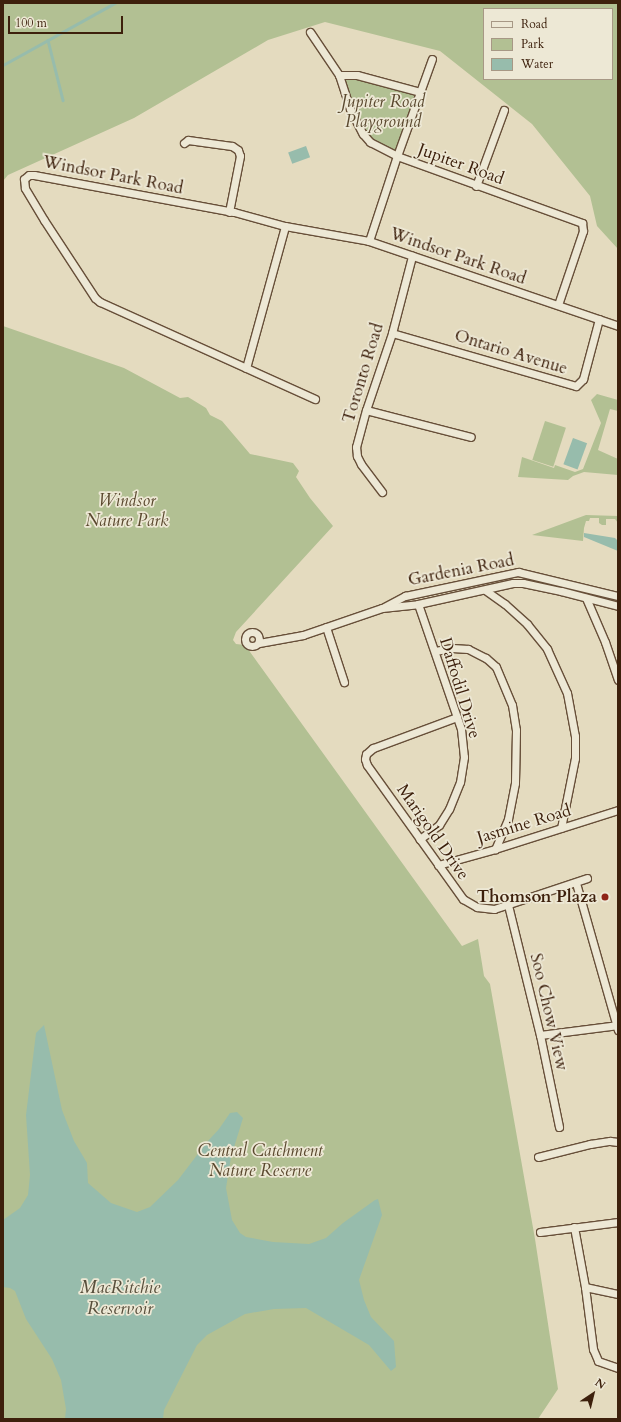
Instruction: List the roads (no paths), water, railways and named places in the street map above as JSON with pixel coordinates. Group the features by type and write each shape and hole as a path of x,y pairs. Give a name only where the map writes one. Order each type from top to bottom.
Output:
{"street":[{"name":"Jupiter Road","path":"310,32 339,75 350,109 363,134 370,142 397,156 476,186 582,223 583,232 558,305"},
{"path":"369,241 397,156 432,59"},
{"path":"339,75 356,75 420,92"},
{"path":"476,186 504,110"},
{"path":"184,143 188,140 232,146 238,150 240,156 229,212"},
{"name":"Windsor Park Road","path":"315,399 100,302 95,298 44,220 25,188 24,179 29,175 34,175 229,212 285,226 369,241 618,326"},
{"path":"246,368 285,226"},
{"name":"Toronto Road","path":"382,492 357,456 356,447 366,410 392,332 412,256"},
{"name":"Ontario Avenue","path":"392,332 576,386 580,384 583,379 599,319"},
{"path":"366,410 471,437"},
{"name":"Gardenia Road","path":"259,643 291,638 326,627 382,608 405,596 518,572 618,596"},
{"name":"Gardenia Road","path":"382,608 418,604 513,583 522,583 561,590 618,606"},
{"path":"485,590 505,604 521,619 547,648 568,693 575,736 575,758 569,794 560,828"},
{"path":"586,598 605,642 618,680"},
{"name":"Daffodil Drive","path":"418,604 457,717 464,744 464,757 460,782 455,796 443,820 435,829 420,839"},
{"path":"326,627 344,682"},
{"path":"435,651 452,648 468,649 486,658 496,667 512,705 516,730 516,783 508,819 495,849"},
{"name":"Marigold Drive","path":"457,717 374,748 366,754 365,759 367,765 463,899 470,904 486,909 508,905 587,878"},
{"name":"Jasmine Road","path":"438,865 495,849 618,810"},
{"path":"540,1035 618,1027 576,883"},
{"name":"Soo Chow View","path":"508,905 540,1035 559,1127"},
{"path":"538,1157 590,1144 610,1141 618,1142"},
{"path":"540,1232 618,1222"},
{"path":"574,1227 585,1287 593,1350 598,1361 618,1368"},
{"path":"585,1287 618,1294"}],"water":[{"path":"306,146 310,157 292,164 288,152"},
{"path":"573,438 587,443 578,469 563,464"},
{"path":"584,533 615,538 618,541 618,551 584,537"},
{"name":"MacRitchie Reservoir","path":"44,1025 62,1110 74,1141 87,1163 88,1183 111,1203 137,1212 150,1207 178,1180 230,1113 237,1112 243,1118 231,1157 226,1188 232,1220 240,1233 246,1237 273,1242 309,1244 326,1238 343,1223 378,1199 382,1215 359,1280 364,1300 371,1317 394,1341 396,1367 391,1371 369,1345 306,1308 274,1309 245,1314 207,1335 197,1345 164,1410 163,1419 65,1419 66,1409 61,1380 52,1359 26,1319 15,1291 10,1288 3,1287 3,1220 20,1208 28,1195 30,1175 26,1115 36,1033"}],"waterway":[{"path":"3,65 115,3"},
{"path":"48,40 63,100"}],"place":[{"name":"Thomson Plaza","path":"605,897"}],"park label":[{"name":"Jupiter Road Playground","path":"383,112"},
{"name":"Windsor Nature Park","path":"127,511"},
{"name":"Central Catchment Nature Reserve","path":"260,1161"}]}
